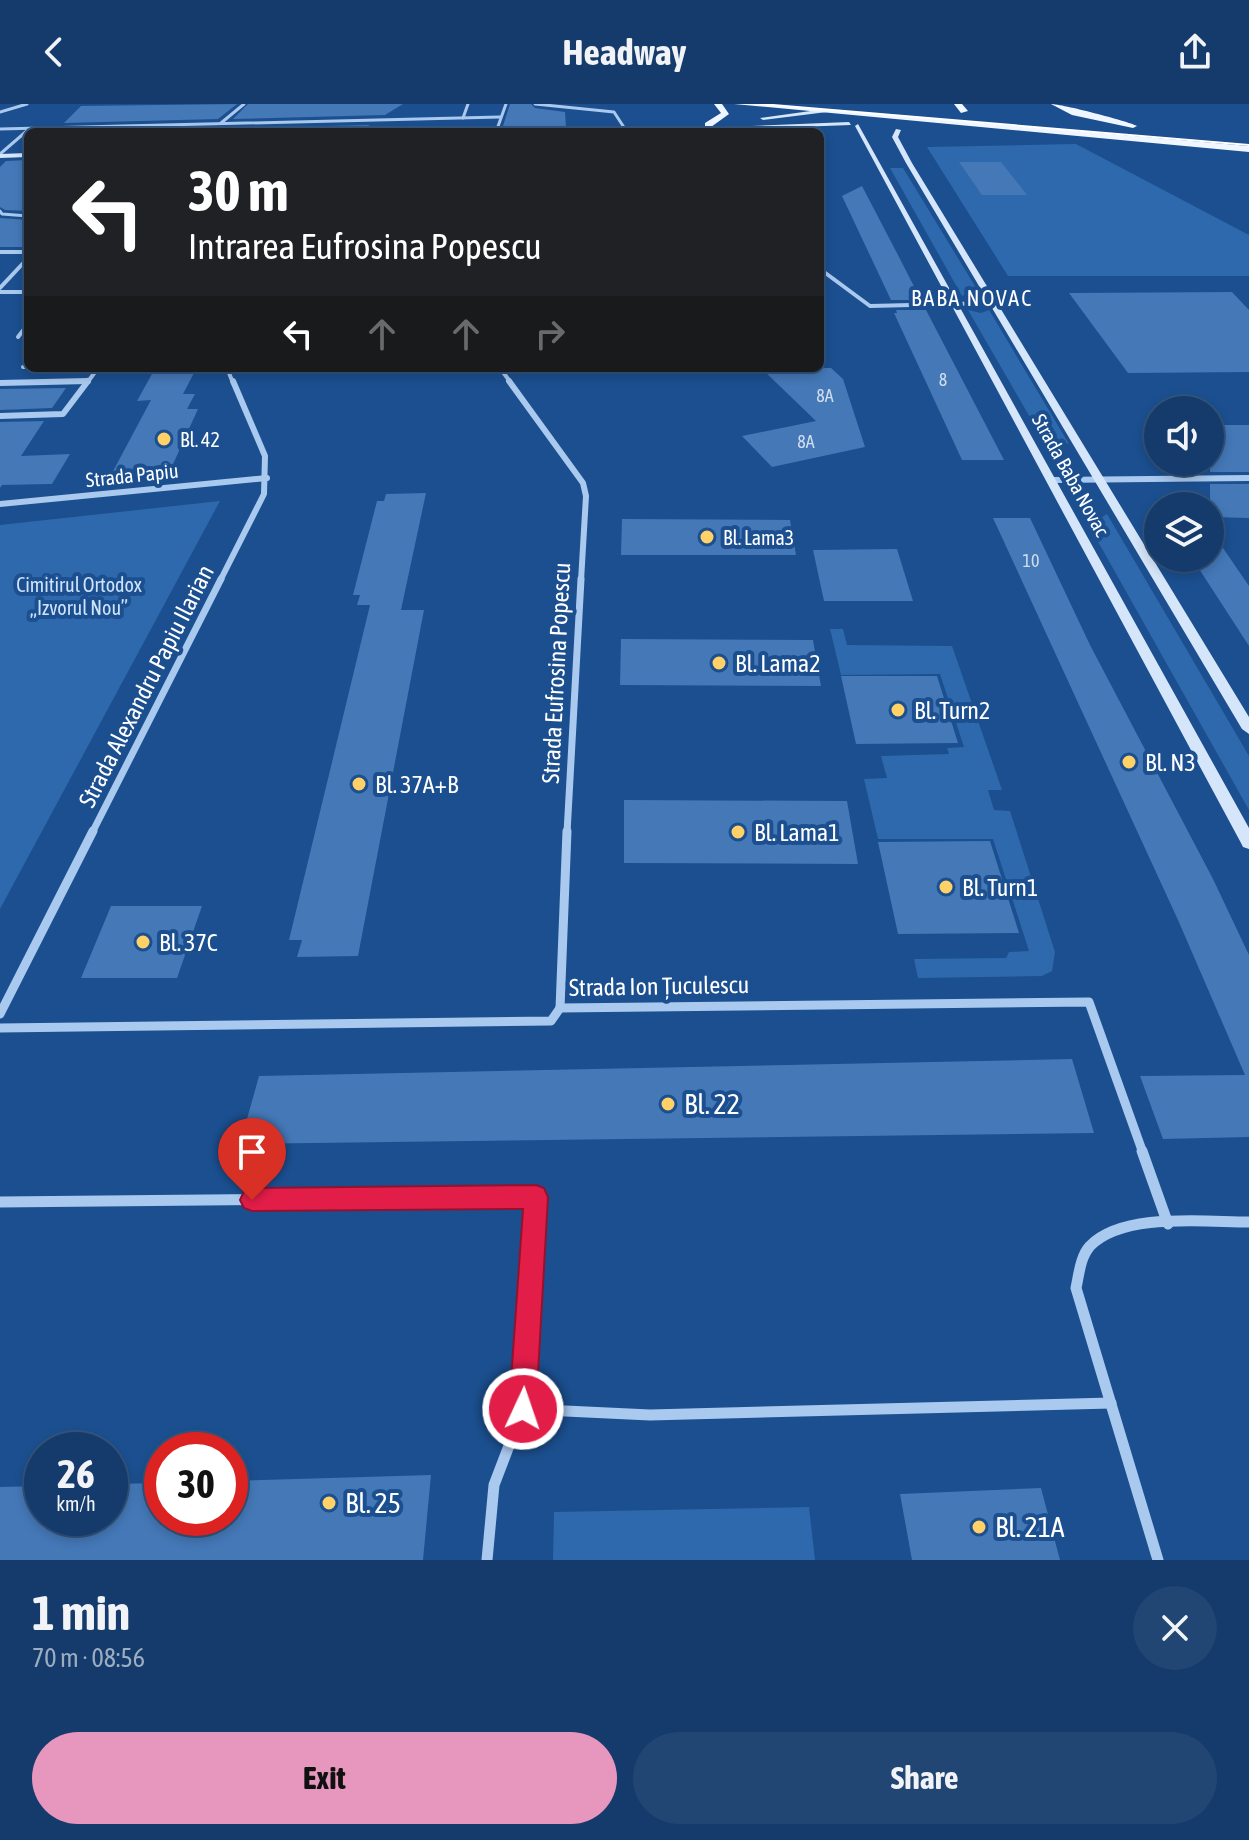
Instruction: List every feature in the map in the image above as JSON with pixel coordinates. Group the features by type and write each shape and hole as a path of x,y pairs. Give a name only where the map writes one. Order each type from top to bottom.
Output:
{"main road":[{"path":"708,125 725,114 718,104"},
{"path":"738,104 826,108 1249,149"},
{"path":"814,104 853,125"},
{"path":"853,104 869,105"},
{"path":"1055,104 1075,113 1133,126"},
{"path":"681,128 826,108"},
{"path":"893,130 933,128 954,122 961,108"},
{"path":"948,110 961,108 977,112"},
{"path":"1068,120 1148,127"},
{"path":"769,128 853,125 871,128"},
{"name":"Strada Baba Novac","path":"853,125 1053,480 1249,843"},
{"name":"Strada Baba Novac","path":"893,130 909,163 1249,729"},
{"path":"0,155 24,155"}],"street":[{"path":"0,112 27,104"},
{"path":"220,124 244,104"},
{"path":"463,118 468,104"},
{"path":"497,128 506,104"},
{"path":"535,104 614,112 624,128"},
{"path":"30,128 500,117"},
{"path":"0,129 24,128"},
{"path":"0,155 24,133"},
{"path":"0,211 2,214 24,216"},
{"path":"0,252 24,255"},
{"path":"0,290 24,260"},
{"path":"824,272 870,306 994,303"},
{"path":"0,290 24,292"},
{"path":"18,337 24,329"},
{"path":"0,416 63,414 95,372"},
{"name":"Strada Alexandru Papiu Ilarian","path":"0,1014 256,516 267,478 265,456 229,372"},
{"name":"Strada Eufrosina Popescu","path":"503,372 583,483 586,496 560,1008"},
{"path":"0,383 88,381"},
{"name":"Strada Papiu","path":"0,504 267,478"},
{"path":"1053,480 1249,478"},
{"name":"Strada Ion Țuculescu","path":"0,1028 551,1021 560,1008 1089,1002 1168,1224"},
{"path":"0,1202 536,1197 523,1409 494,1485 487,1560"},
{"path":"1158,1560 1076,1288 1081,1264 1088,1248 1104,1235 1126,1225 1249,1222"},
{"path":"523,1409 650,1415 1111,1403"}],"green space":[{"path":"1076,144 1249,235 1249,276 1008,276 927,147"},
{"path":"890,168 903,168 981,296 969,293 962,296"},
{"path":"968,310 981,313 989,310 1069,444 1049,440 1046,445"},
{"name":"Cimitirul Ortodox „Izvorul Nou”","path":"220,501 0,909 0,525"},
{"path":"1107,514 1249,756 1249,810 1083,515 1099,519"},
{"path":"830,629 843,629 847,645 952,646 1002,790 988,790 994,810 1010,811 1055,952 1052,971 1042,976 918,978 914,959 1006,958 1009,952 1029,951 993,839 878,839 864,779 887,778 881,756 949,754 947,748 964,747 940,674 841,675"},
{"path":"809,1507 815,1560 553,1560 554,1512"}],"building":[{"path":"237,104 218,119 64,123 81,106"},
{"path":"248,104 403,104 385,115 233,119"},
{"path":"510,104 531,104 535,108 565,112 566,127 502,128"},
{"path":"370,125 365,128 238,128"},
{"path":"24,160 24,211 0,207 0,167 6,161"},
{"path":"959,162 1001,162 1027,195 982,195"},
{"path":"862,186 921,300 891,300 842,196"},
{"path":"0,218 24,220 24,247 0,247"},
{"path":"1232,292 1249,310 1249,372 1128,373 1069,293"},
{"path":"896,310 926,310 1004,460 962,460 894,313 897,313"},
{"path":"824,368 831,368 843,379 865,447 772,467 742,436 816,421 765,372 824,372"},
{"path":"153,372 194,372 183,394 195,394 187,409 198,409 169,473 111,475 151,400 137,401"},
{"path":"66,388 52,408 0,410 0,389"},
{"path":"44,421 21,456 70,454 52,484 2,485 0,488 0,422"},
{"path":"1224,425 1249,425 1249,472 1224,472"},
{"path":"1210,484 1249,484 1249,518 1224,517 1224,492 1210,492"},
{"name":"Bl. 37A+B","path":"426,493 401,610 424,610 358,956 297,957 302,940 289,940 370,605 357,605 360,595 353,595 377,501 384,501 386,494"},
{"path":"993,518 1030,518 1090,645 1213,879 1249,955 1249,1137 1163,1139 1140,1076 1245,1075 1178,920"},
{"name":"Bl. Lama3","path":"622,519 790,520 796,555 621,555"},
{"path":"897,549 913,601 824,601 813,550"},
{"path":"1224,549 1249,586 1249,646 1201,572 1224,572"},
{"name":"Bl. Lama2","path":"621,639 813,640 821,686 620,685"},
{"name":"Bl. Turn2","path":"841,676 937,676 958,743 856,744"},
{"name":"Bl. Lama1","path":"624,800 847,801 858,864 624,863"},
{"name":"Bl. Turn1","path":"990,841 1019,933 898,934 878,842"},
{"name":"Bl. 37C","path":"111,906 202,906 177,978 81,978"},
{"name":"Bl. 22","path":"1072,1059 1094,1133 240,1144 259,1076"},
{"name":"Bl. 25","path":"431,1475 423,1560 0,1560 0,1487 24,1486 24,1536 128,1536 128,1484 144,1483 144,1536 248,1536 248,1480"},
{"name":"Bl. 21A","path":"1041,1488 1060,1560 912,1560 900,1494"}],"tram line":[{"path":"761,104 1249,145"}],"place":[{"name":"Bl. 42","path":"164,439"},
{"name":"Bl. Lama3","path":"707,537"},
{"name":"Bl. Lama2","path":"719,663"},
{"name":"Bl. Turn2","path":"898,710"},
{"name":"Bl. N3","path":"1129,762"},
{"name":"Bl. 37A+B","path":"359,784"},
{"name":"Bl. Lama1","path":"738,832"},
{"name":"Bl. Turn1","path":"946,887"},
{"name":"Bl. 37C","path":"143,942"},
{"name":"Bl. 22","path":"668,1104"},
{"name":"Bl. 25","path":"329,1503"},
{"name":"Bl. 21A","path":"979,1527"}],"district":[{"name":"BABA NOVAC","path":"972,298"}],"route":[{"path":"252,1200 536,1197 523,1409"}]}
